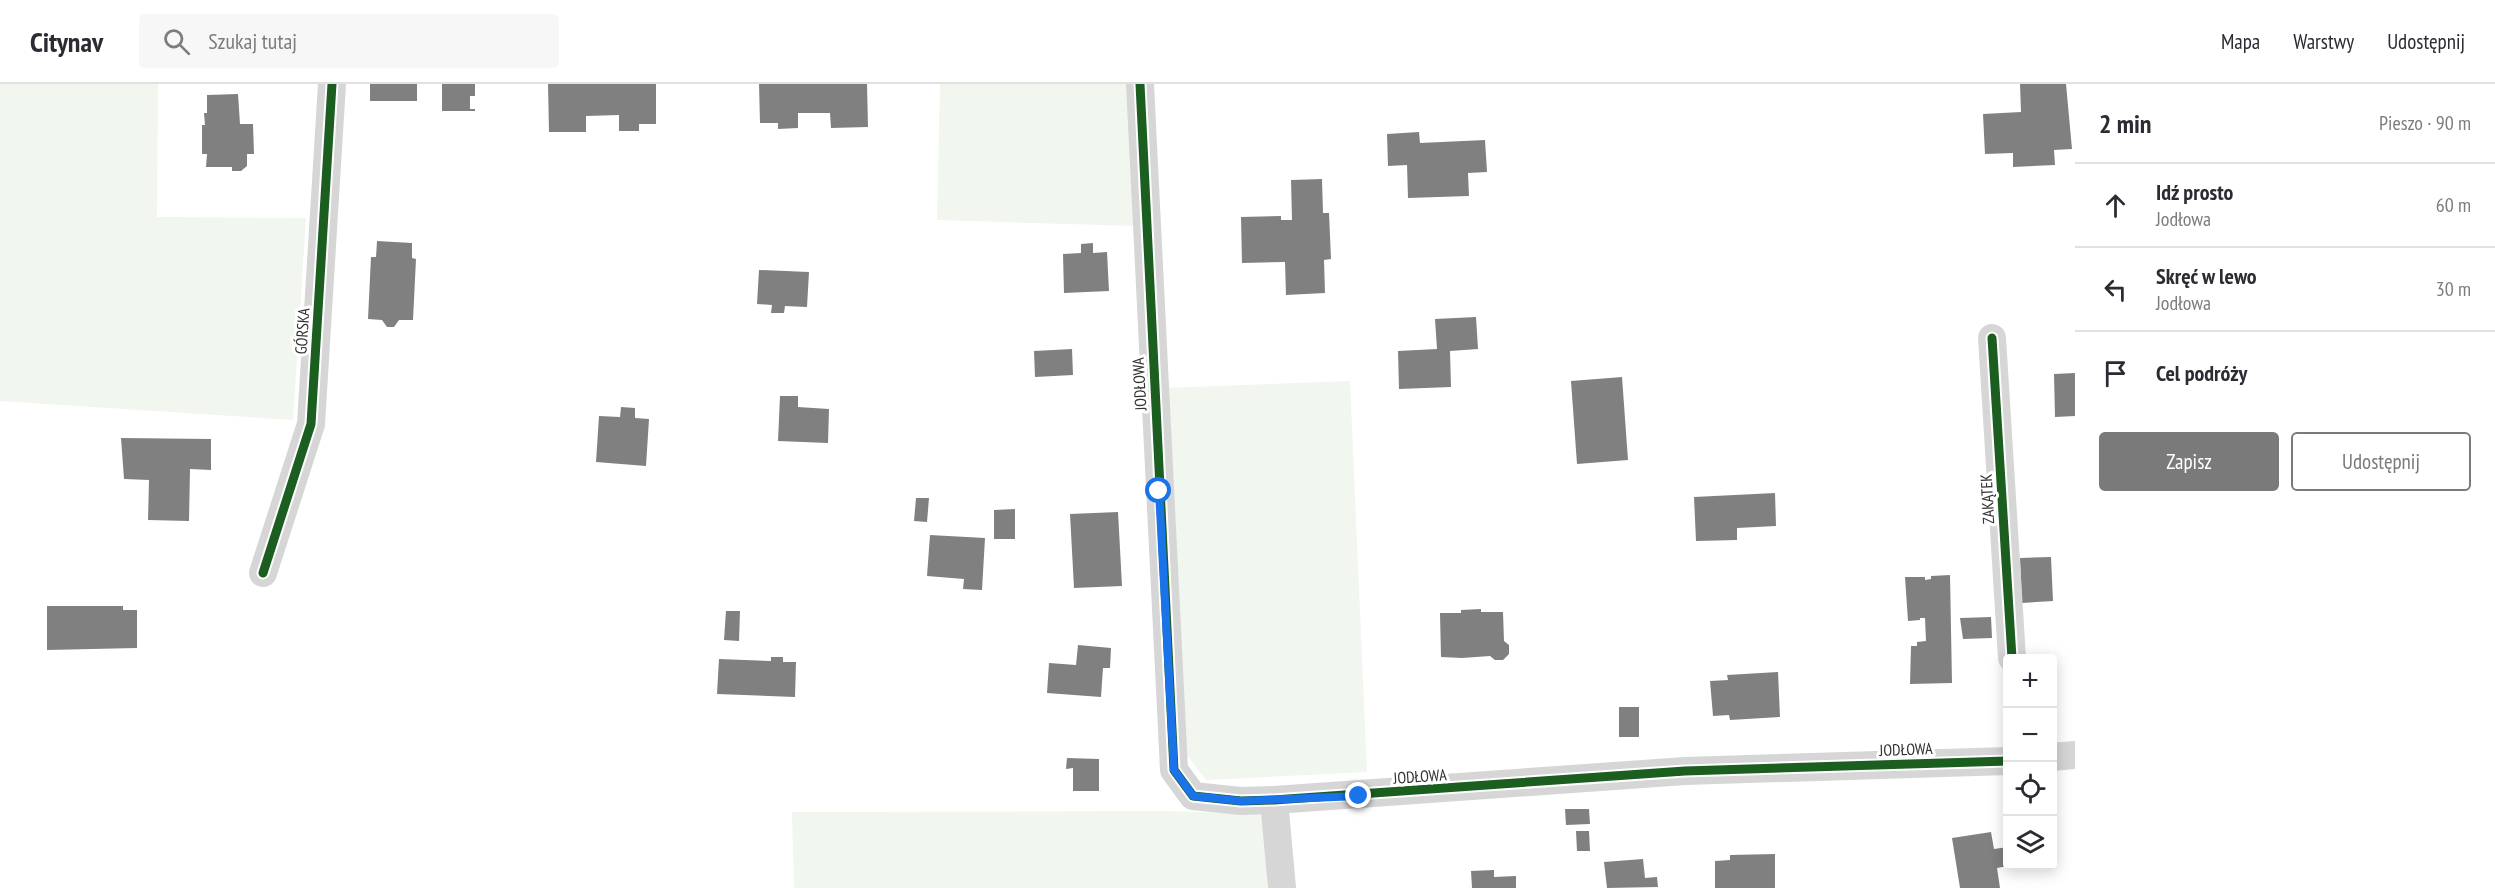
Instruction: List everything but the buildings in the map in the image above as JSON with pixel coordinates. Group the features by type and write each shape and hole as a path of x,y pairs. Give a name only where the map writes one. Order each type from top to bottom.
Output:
{"street":[{"name":"GÓRSKA","path":"263,573 311,424 332,84"},
{"name":"JODŁOWA","path":"1140,84 1174,770 1193,796 1241,801 1274,800 1685,771 2003,761"},
{"name":"ZAKĄTEK","path":"1992,338 2012,654"},
{"path":"2057,757 2075,755"},
{"path":"1274,800 1282,888"}],"shaded area":[{"path":"0,84 158,84 157,217 306,218 293,420 0,401"},
{"path":"940,84 1131,84 1136,226 937,220"},
{"path":"1350,381 1367,772 1206,780 1180,746 1162,388"},
{"path":"1163,811 1265,814 1267,888 794,888 792,812"}],"cycle path":[{"path":"263,573 311,424 332,84"},
{"path":"1140,84 1174,770 1193,796 1241,801 1274,800 1685,771 2003,761"},
{"path":"1992,338 2012,654"}],"route":[{"path":"1159,491 1174,770 1193,796 1241,801 1359,796"}]}
